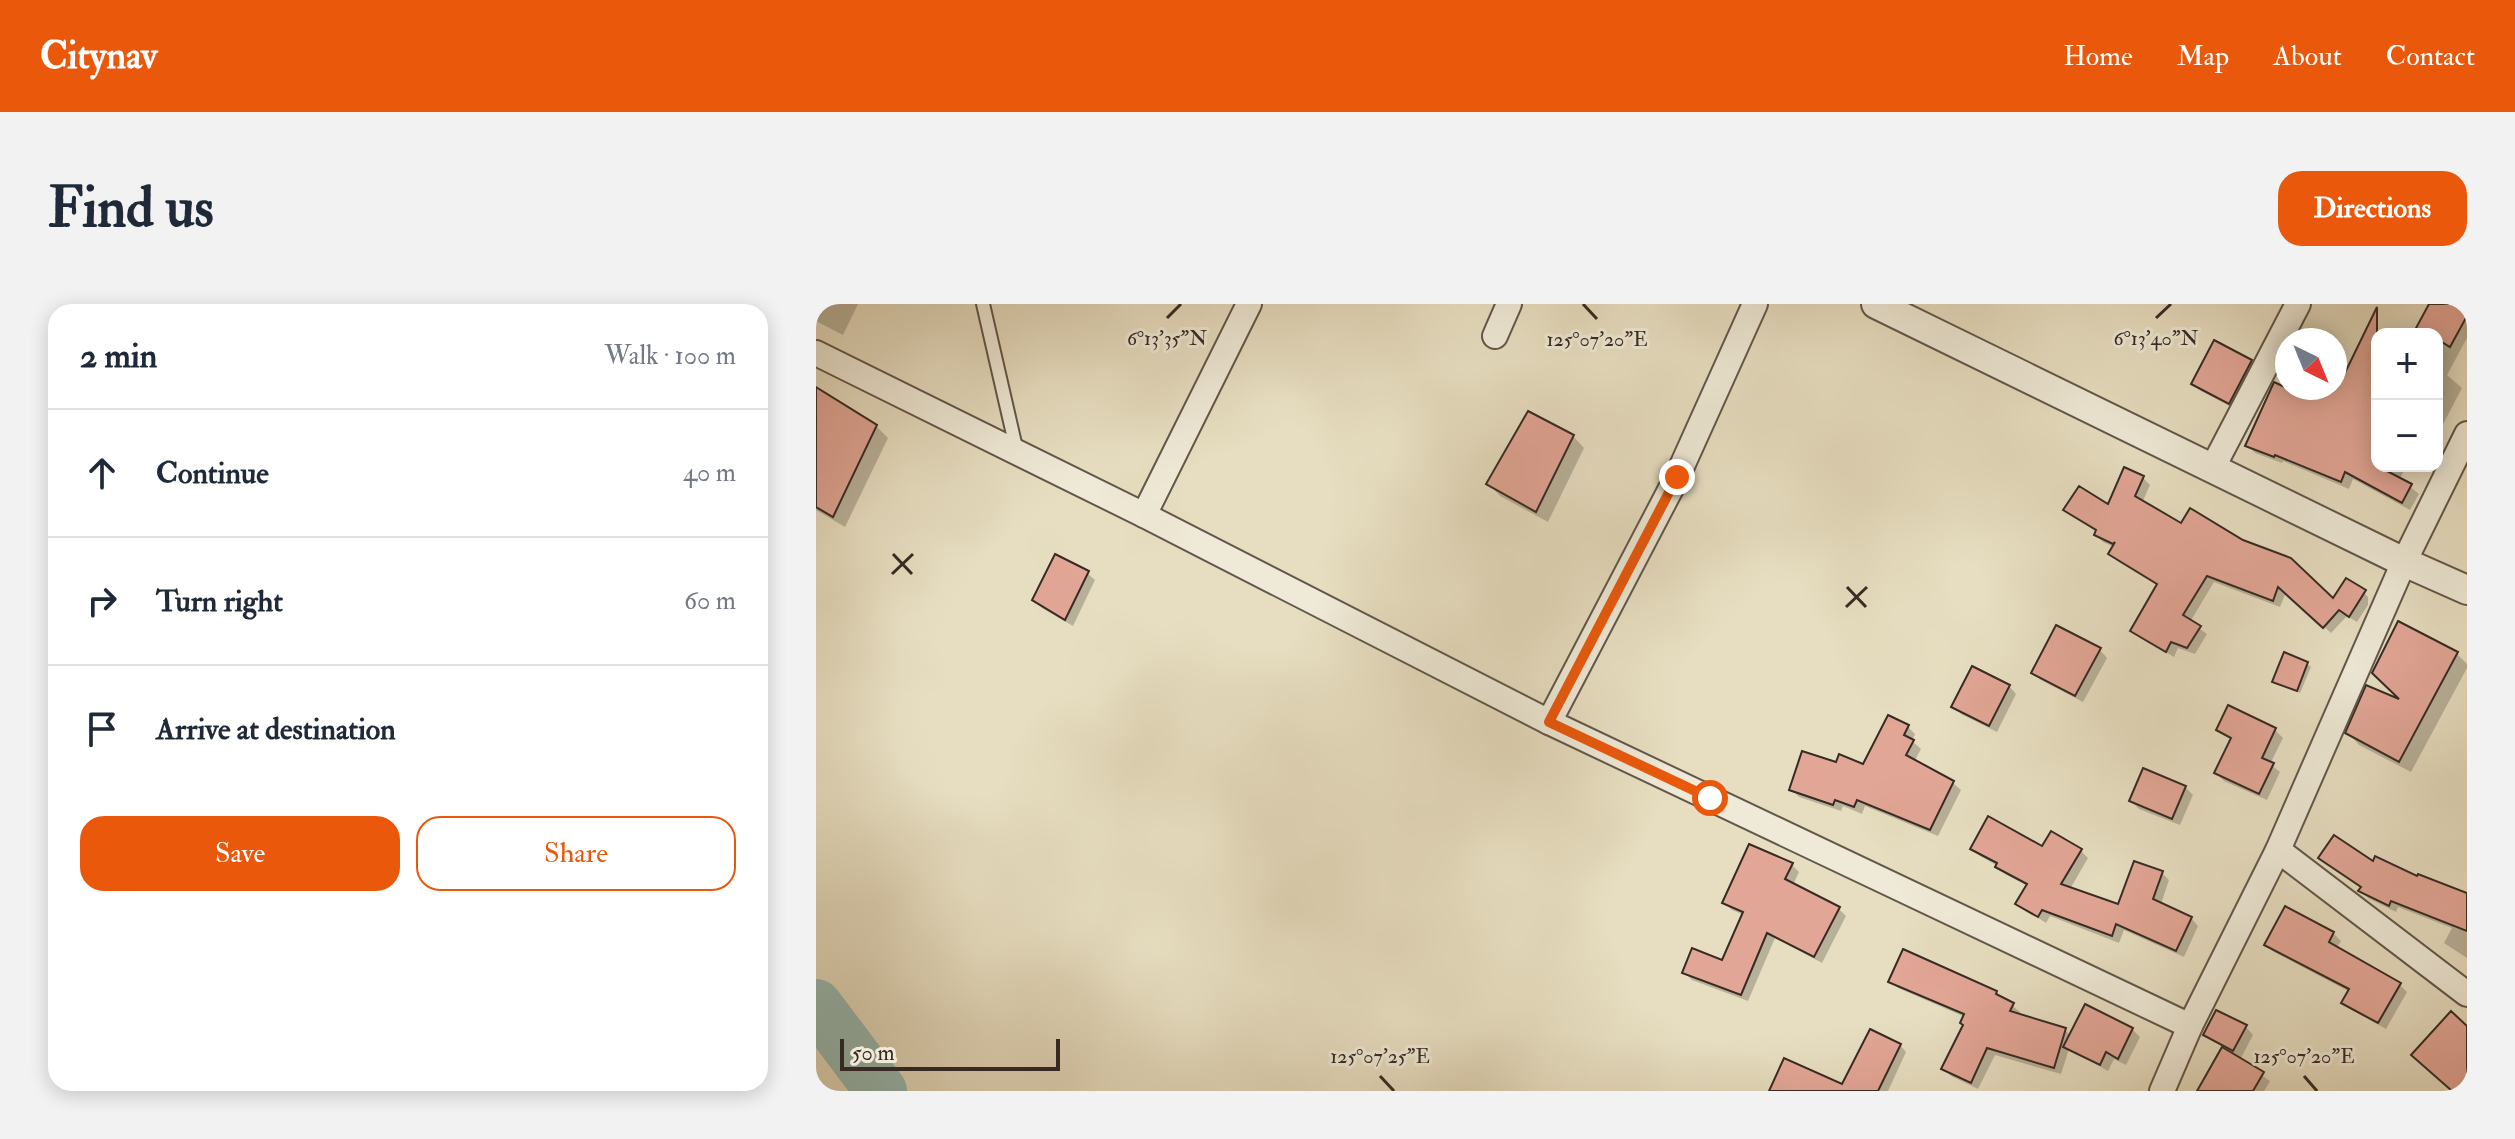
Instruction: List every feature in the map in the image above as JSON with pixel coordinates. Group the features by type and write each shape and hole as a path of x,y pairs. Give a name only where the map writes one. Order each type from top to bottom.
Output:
{"street":[{"path":"1144,515 1249,304"},
{"path":"1495,336 1509,304"},
{"path":"1549,722 1677,477 1755,304"},
{"path":"1876,304 2467,590"},
{"path":"2212,469 2298,304"},
{"path":"816,353 1144,515 1549,722 2190,1026"},
{"path":"2162,1091 2190,1026 2278,850 2404,562 2467,434"},
{"path":"2278,850 2467,994"}],"lane":[{"path":"983,304 1017,452"}],"building":[{"path":"2429,304 2467,304 2467,316 2450,347 2443,343 2443,328 2416,328"},
{"path":"2377,307 2377,328 2371,328 2371,472 2389,472 2412,484 2402,503 2345,472 2341,482 2245,446 2274,382 2275,400 2347,400 2347,369"},
{"path":"2214,340 2252,360 2229,404 2191,384"},
{"path":"816,387 877,425 833,517 816,507"},
{"path":"1528,411 1574,435 1536,512 1486,484"},
{"path":"2124,467 2144,476 2135,496 2181,523 2190,508 2243,540 2291,558 2333,598 2346,578 2366,590 2349,617 2339,610 2323,628 2278,587 2273,601 2207,576 2183,615 2201,626 2187,648 2171,642 2166,652 2130,631 2157,584 2108,554 2115,542 2113,544 2094,535 2096,530 2063,510 2079,486 2108,504"},
{"path":"1055,554 1089,571 1065,620 1032,600"},
{"path":"2398,621 2458,652 2399,762 2345,733 2366,685 2399,699 2372,673"},
{"path":"2056,625 2101,648 2075,696 2031,673"},
{"path":"2284,652 2308,662 2297,691 2272,682"},
{"path":"1972,666 2010,685 1989,726 1951,707"},
{"path":"2228,705 2276,728 2262,758 2274,763 2259,794 2214,773 2231,738 2216,730"},
{"path":"1888,715 1909,725 1904,735 1914,740 1906,755 1954,781 1930,830 1857,800 1854,807 1835,800 1833,805 1789,790 1802,751 1836,762 1839,754 1863,764"},
{"path":"2143,768 2186,786 2172,819 2129,801"},
{"path":"1988,816 2042,846 2051,831 2082,849 2061,884 2118,904 2134,861 2163,871 2153,899 2192,917 2176,951 2116,924 2112,936 2042,910 2038,917 2015,904 2027,884 1970,849"},
{"path":"2334,835 2373,861 2375,856 2417,876 2467,893 2467,931 2391,901 2389,906 2358,891 2361,887 2318,858"},
{"path":"1749,844 1793,863 1785,879 1840,907 1814,957 1767,933 1741,995 1682,973 1692,948 1722,960 1743,912 1722,903"},
{"path":"2285,906 2334,932 2329,942 2401,983 2378,1023 2341,1003 2349,989 2264,945"},
{"path":"1903,949 1997,991 1996,994 2014,1003 2010,1011 2066,1028 2054,1068 1987,1048 1971,1083 1941,1069 1963,1025 1960,1023 1964,1014 1888,982"},
{"path":"2085,1004 2133,1028 2118,1059 2106,1052 2100,1065 2063,1047"},
{"path":"2216,1010 2247,1025 2233,1051 2203,1035"},
{"path":"2451,1011 2467,1026 2467,1091 2452,1091 2411,1055"},
{"path":"1870,1029 1901,1044 1878,1091 1769,1091 1784,1058 1842,1084"},
{"path":"2222,1047 2264,1072 2253,1091 2197,1091"}],"waterway":[{"path":"816,1005 881,1091"}],"route":[{"path":"1677,477 1549,722 1710,798"}]}
